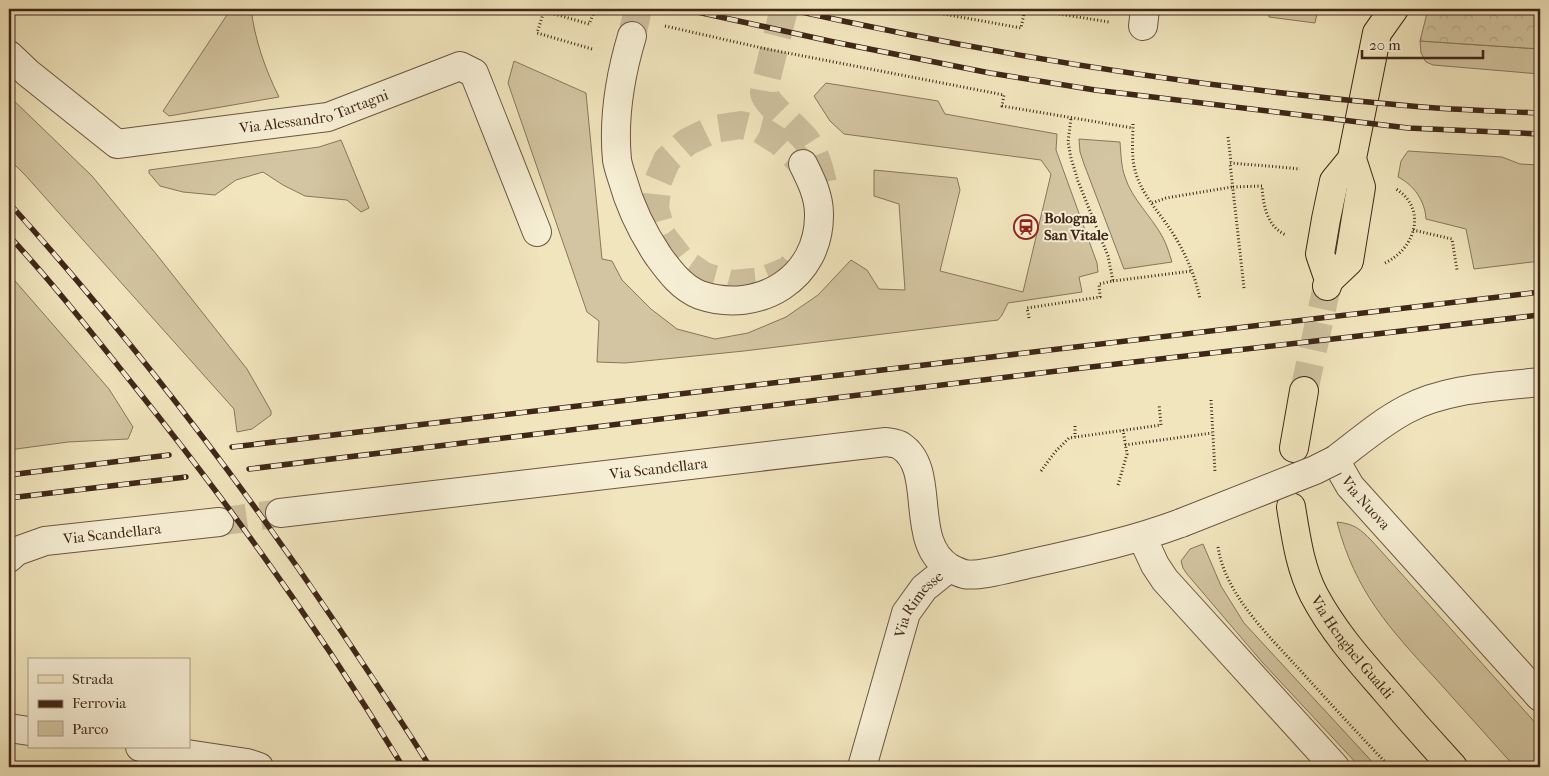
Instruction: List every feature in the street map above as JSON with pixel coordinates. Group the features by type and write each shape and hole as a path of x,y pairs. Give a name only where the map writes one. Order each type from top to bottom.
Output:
{"main road":[{"path":"1328,283 1349,261 1362,187 1352,159 1374,21 1394,9"},
{"path":"1294,448 1304,391"},
{"name":"Via Henghel Gualdi","path":"1291,508 1304,571 1314,595 1327,617 1346,645 1453,767"}],"street":[{"path":"628,48 620,79 616,122 617,162 628,198 649,243 674,278 698,294 726,302 755,299 782,287 803,266 816,240 819,213 814,186 803,164"},
{"name":"Via Alessandro Tartagni","path":"9,55 28,73 117,144 328,117 460,66 474,73 537,232"},
{"path":"1335,460 1367,434 1407,409 1426,401 1465,391 1540,382"},
{"name":"Via Scandellara","path":"280,514 886,442 899,444 907,451 915,463 930,542 938,557 949,568"},
{"name":"Via Nuova","path":"1135,539 1182,523 1315,470 1335,460 1350,486 1540,697"},
{"name":"Via Scandellara","path":"9,558 17,551 45,541 219,522"},
{"path":"1135,539 1164,580 1335,767"},
{"name":"Via Rimesse","path":"862,767 906,613 924,588 949,568 964,574 984,573 1135,539"},
{"path":"9,728 28,731"},
{"path":"147,748 247,763 259,767"}],"path":[{"path":"613,14 593,9 589,24 544,11 537,33 628,48"},
{"path":"916,9 1021,28 1026,9 1102,21"},
{"path":"659,25 762,48 1004,95 1002,106 1132,126 1134,168 1142,187 1172,232 1192,271 1200,299"},
{"path":"1071,118 1068,142 1071,158 1078,181 1108,256 1113,281"},
{"path":"1228,137 1230,162 1280,167"},
{"path":"1152,204 1166,198 1232,187 1230,162 1307,170"},
{"path":"1244,288 1230,163 1280,167"},
{"path":"1233,187 1262,186 1267,216 1281,233 1290,237"},
{"path":"1380,265 1402,252 1409,242 1413,230 1414,218 1406,196 1396,189 1388,188"},
{"path":"1413,230 1452,239 1457,270"},
{"path":"1029,318 1028,308 1100,297 1099,284 1192,271"},
{"path":"1210,400 1215,474"},
{"path":"1041,471 1055,452 1069,438 1161,425 1159,404"},
{"path":"1075,426 1075,437"},
{"path":"1118,485 1127,454 1123,430"},
{"path":"1125,445 1212,433"},
{"path":"1218,550 1227,577 1243,604 1264,631 1390,767"}],"green space":[{"path":"231,9 251,9 261,54 279,97 169,116 163,111"},
{"path":"1268,9 1318,9 1315,23 1269,17"},
{"path":"1428,9 1540,9 1540,49 1420,41"},
{"path":"1420,41 1540,49 1540,74 1433,65 1426,62 1421,53"},
{"path":"514,61 586,93 602,259 612,261 622,280 651,309 677,329 715,339 748,333 786,317 818,295 851,260 867,270 879,289 905,290 899,204 874,196 874,170 957,178 960,190 940,271 1023,292 1051,174 1041,160 844,134 830,121 814,96 826,83 938,101 945,114 1057,134 1056,150 1097,263 1098,272 1079,277 1082,292 1008,303 998,320 744,351 625,363 597,362 599,321 587,312 508,83"},
{"path":"9,96 92,176 157,255 247,369 271,411 271,415 252,429 237,432 234,409 9,159"},
{"path":"1079,139 1120,142 1121,160 1128,185 1162,236 1172,262 1124,269 1084,164 1080,152"},
{"path":"341,140 369,208 361,212 347,200 305,196 263,172 236,180 215,195 183,192 160,186 149,173 149,170 319,147"},
{"path":"1408,151 1502,157 1520,164 1540,165 1540,261 1474,269 1466,229 1426,219 1418,194 1409,184 1398,177 1401,161"},
{"path":"9,274 109,389 133,427 128,439 68,442 9,450"},
{"path":"1337,522 1357,528 1372,541 1540,728 1540,767 1515,767 1403,643 1364,589 1344,546"},
{"path":"1203,544 1221,586 1244,623 1377,767 1360,767 1262,662 1187,574 1181,561 1190,549"}],"tunnel":[{"path":"632,36 638,9"},
{"path":"784,9 764,93 770,103 802,135 810,146 818,165 825,192"},
{"path":"793,265 789,270 762,281 733,284 704,276 681,260 663,237 655,208 658,181 667,160 687,142 714,129 741,125 761,130 780,142 803,164"},
{"path":"1304,391 1327,286"},
{"path":"219,522 280,513"}],"railway":[{"path":"684,9 834,42 990,73 1095,90 1408,128 1540,134"},
{"path":"788,9 942,41 1176,80 1333,99 1411,106 1540,113"},
{"path":"9,203 54,253 140,357 222,463 301,572 430,767"},
{"path":"9,236 89,329 207,479 309,621 403,767"},
{"path":"232,447 1540,292"},
{"path":"249,469 1082,368 1540,315"},
{"path":"9,475 169,455"},
{"path":"9,498 186,477"}],"place":[{"name":"Bologna San Vitale","path":"1026,227"}]}
